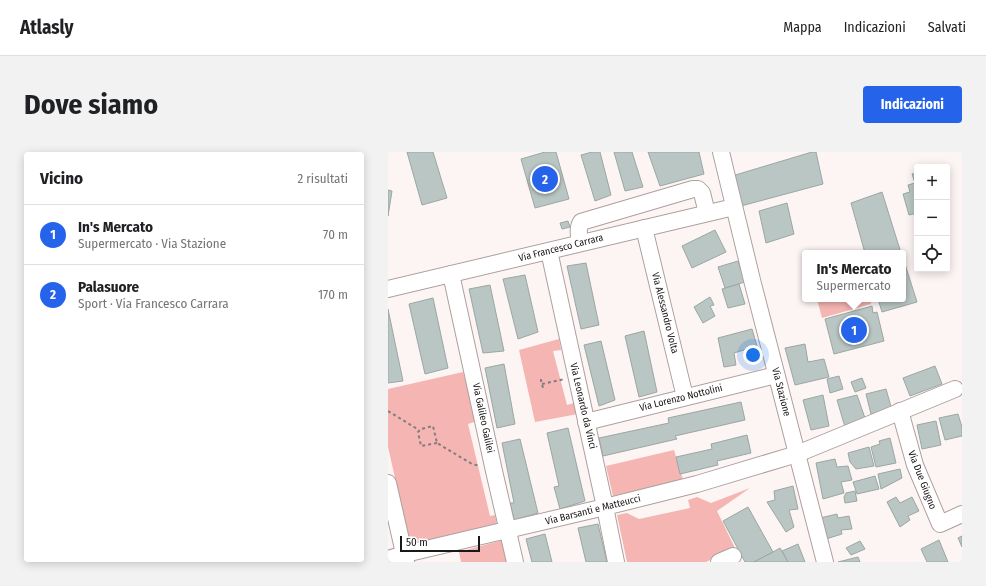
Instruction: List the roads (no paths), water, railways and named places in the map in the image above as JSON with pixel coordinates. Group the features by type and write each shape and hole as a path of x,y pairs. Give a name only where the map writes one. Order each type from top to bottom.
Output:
{"street":[{"name":"Via Stazione","path":"721,152 796,454 825,562"},
{"path":"580,243 579,226 581,222 692,189 698,189 702,192 707,213"},
{"name":"Via Francesco Carrara","path":"388,289 734,206"},
{"name":"Via Alessandro Volta","path":"644,228 685,397"},
{"name":"Via Leonardo da Vinci","path":"549,251 616,562"},
{"name":"Via Galileo Galilei","path":"451,274 515,562"},
{"name":"Via Lorenzo Nottolini","path":"586,422 776,375"},
{"path":"796,454 955,389"},
{"name":"Via Due Giugno","path":"900,411 915,465 940,524 962,514"},
{"name":"Via Barsanti e Matteucci","path":"388,559 406,558 508,530 697,484 796,454"},
{"path":"388,483 406,558"}],"place":[{"name":"Palasuore","path":"545,179"},
{"name":"In's Mercato","path":"854,330"}]}
